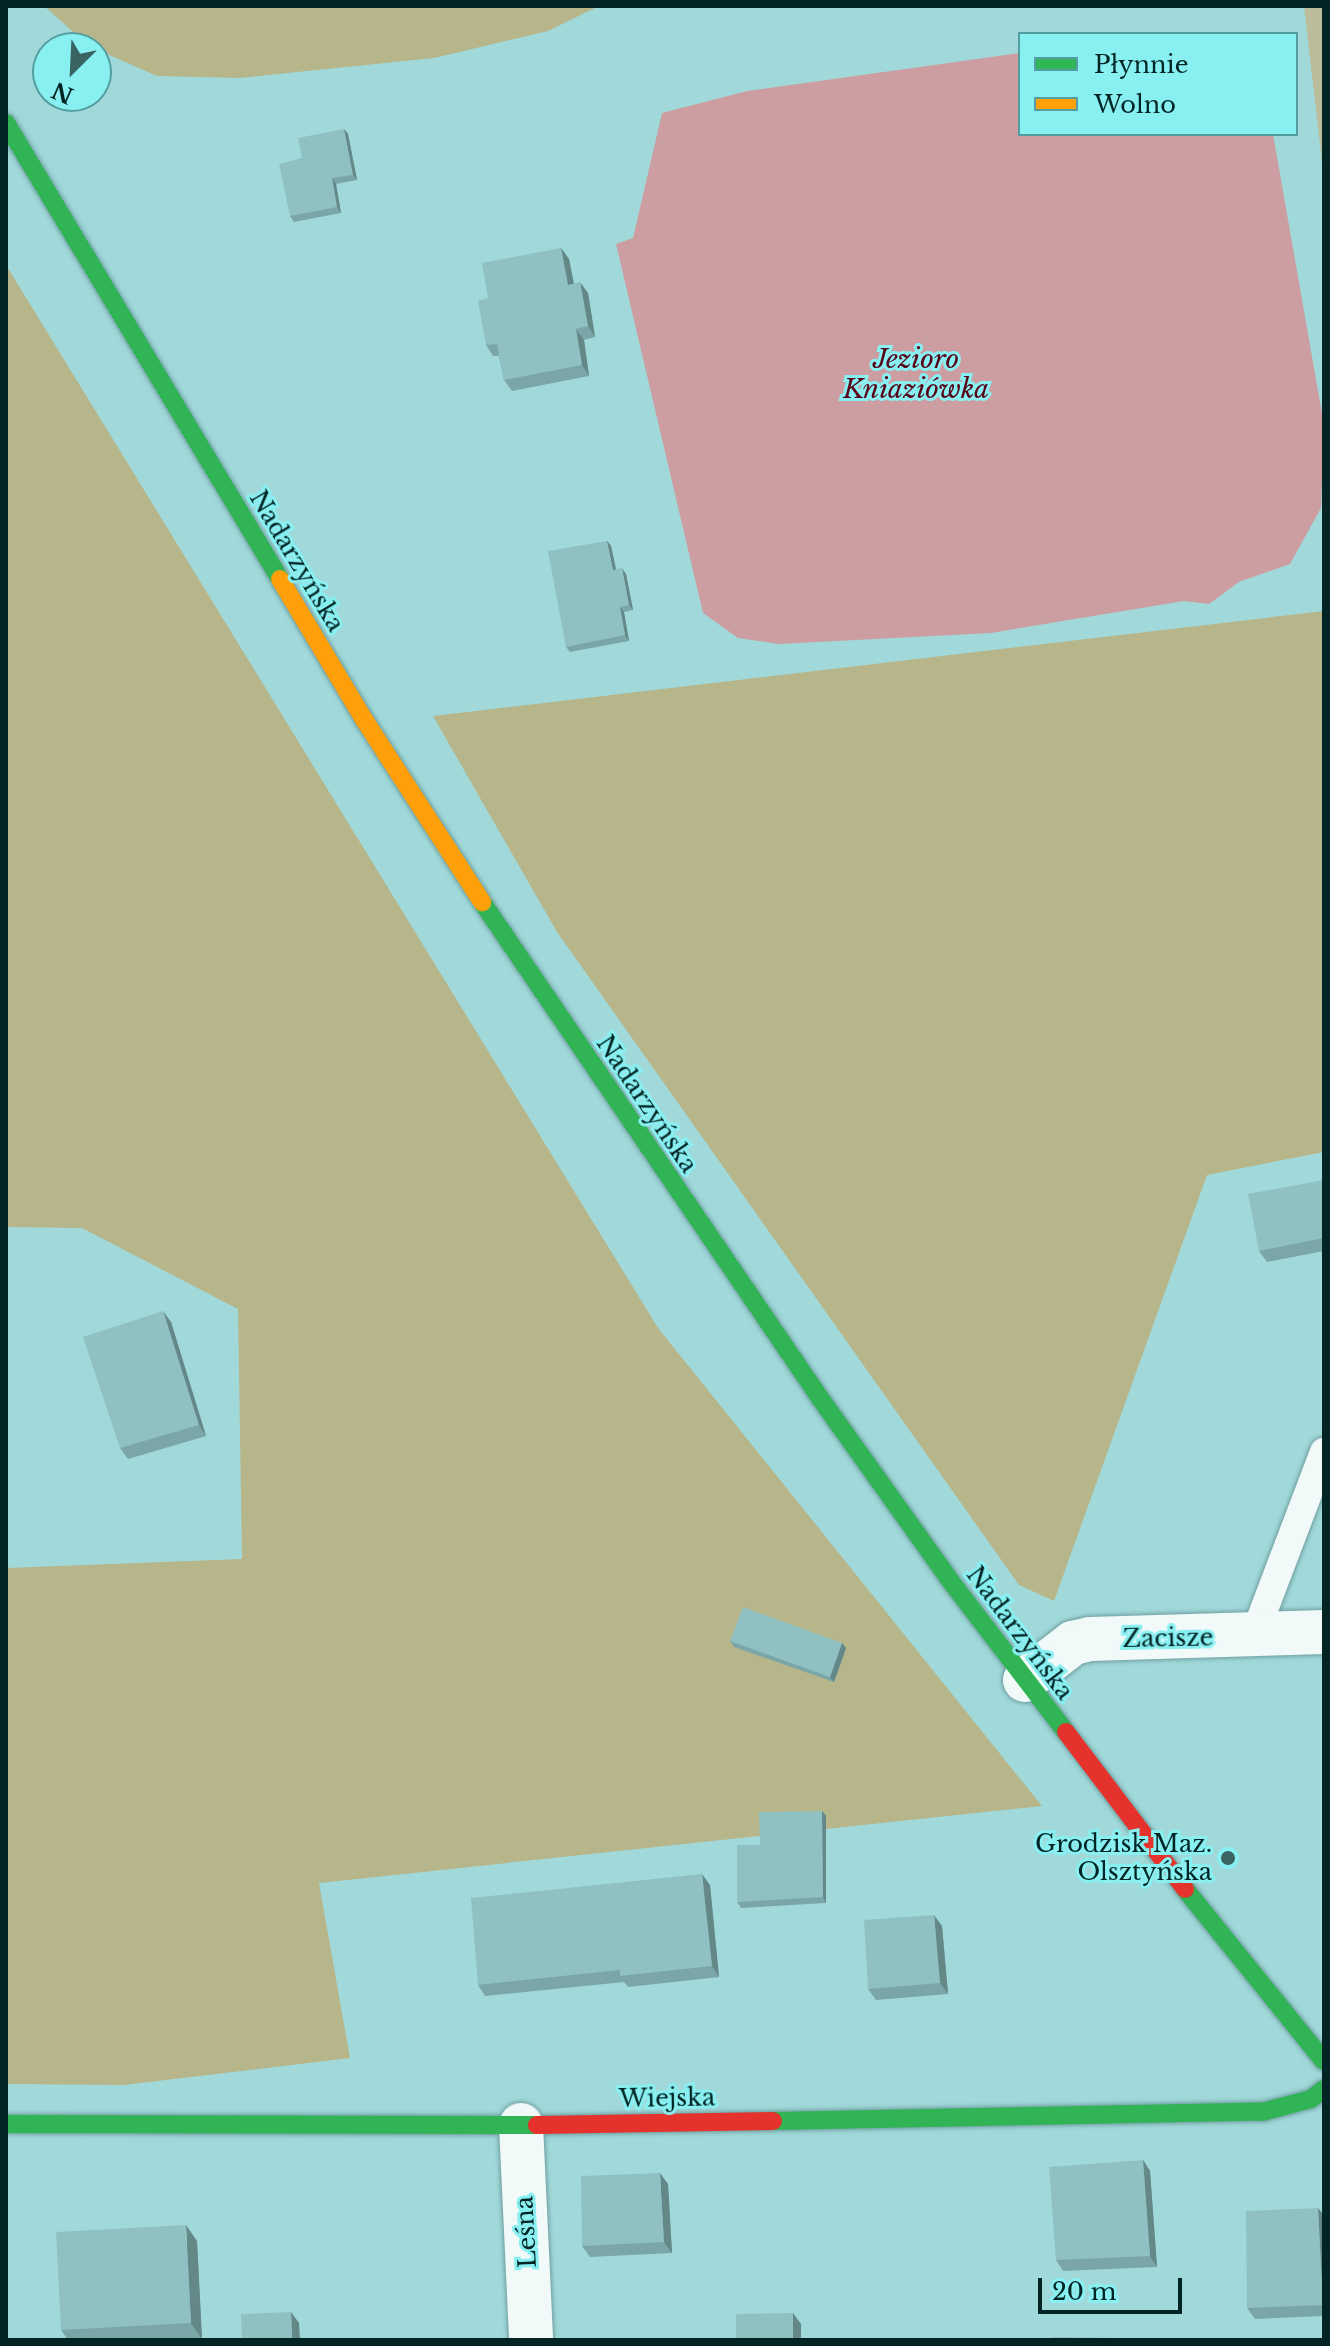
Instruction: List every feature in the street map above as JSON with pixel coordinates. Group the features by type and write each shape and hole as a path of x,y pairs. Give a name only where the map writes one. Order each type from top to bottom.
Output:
{"street":[{"name":"Nadarzyńska","path":"6,123 365,721 506,940 820,1398 1025,1680 1187,1891 1324,2061"},
{"name":"Zacisze","path":"1025,1680 1073,1643 1090,1639 1324,1632"},
{"name":"Wiejska","path":"6,2124 521,2125 1262,2112 1311,2099 1324,2089"},
{"name":"Leśna","path":"521,2125 531,2340"}],"lane":[{"path":"1254,1636 1324,1452"}],"green space":[{"path":"1304,6 1324,6 1324,179"}],"shaded area":[{"path":"44,6 599,6 548,31 434,58 240,78 157,76 112,56 112,32 73,32"},
{"path":"6,265 658,1328 1042,1806 319,1883 350,2058 124,2085 6,2084 6,1568 242,1559 238,1309 82,1228 6,1227"},
{"path":"1324,611 1324,1152 1207,1175 1054,1601 1019,1585 557,932 433,716"}],"water":[{"name":"Jezioro Kniaziówka","path":"1018,53 1018,136 1273,136 1324,425 1321,508 1290,564 1239,582 1209,604 1184,601 991,633 779,644 738,638 703,613 616,244 633,238 662,113 747,91"}],"building":[{"path":"344,129 353,175 332,178 337,207 290,216 279,164 302,158 298,138"},
{"path":"561,248 568,285 580,282 588,326 576,329 582,365 504,380 497,344 486,345 478,301 488,298 482,263"},
{"path":"607,541 613,570 622,568 629,605 620,607 625,635 566,647 548,551"},
{"path":"1324,1180 1324,1238 1259,1251 1248,1194"},
{"path":"163,1311 199,1425 120,1448 83,1337"},
{"path":"743,1607 842,1643 830,1677 730,1641"},
{"path":"822,1811 823,1897 737,1902 737,1845 760,1845 759,1812"},
{"path":"702,1874 712,1966 620,1976 620,1970 478,1985 471,1898"},
{"path":"934,1915 940,1983 868,1989 864,1920"},
{"path":"1143,2160 1150,2256 1056,2260 1049,2167"},
{"path":"660,2173 664,2242 582,2246 581,2176"},
{"path":"1318,2208 1323,2305 1247,2308 1246,2211"},
{"path":"186,2225 191,2323 61,2330 56,2232"},
{"path":"291,2312 292,2340 242,2340 241,2314"},
{"path":"793,2313 793,2340 736,2340 736,2314"},
{"path":"1052,2337 1123,2338 1123,2340 1052,2340"}],"traffic: fast":[{"path":"6,123 280,579"},
{"path":"482,902 820,1398 949,1579 1066,1732"},
{"path":"1185,1889 1324,2061"},
{"path":"773,2121 1262,2112 1311,2099 1324,2089"},
{"path":"6,2124 537,2125"}],"traffic: slow":[{"path":"280,579 365,721 482,902"}],"traffic: jam":[{"path":"1066,1732 1185,1889"},
{"path":"537,2125 773,2121"}],"place":[{"name":"Grodzisk Maz. Olsztyńska","path":"1228,1858"}]}
